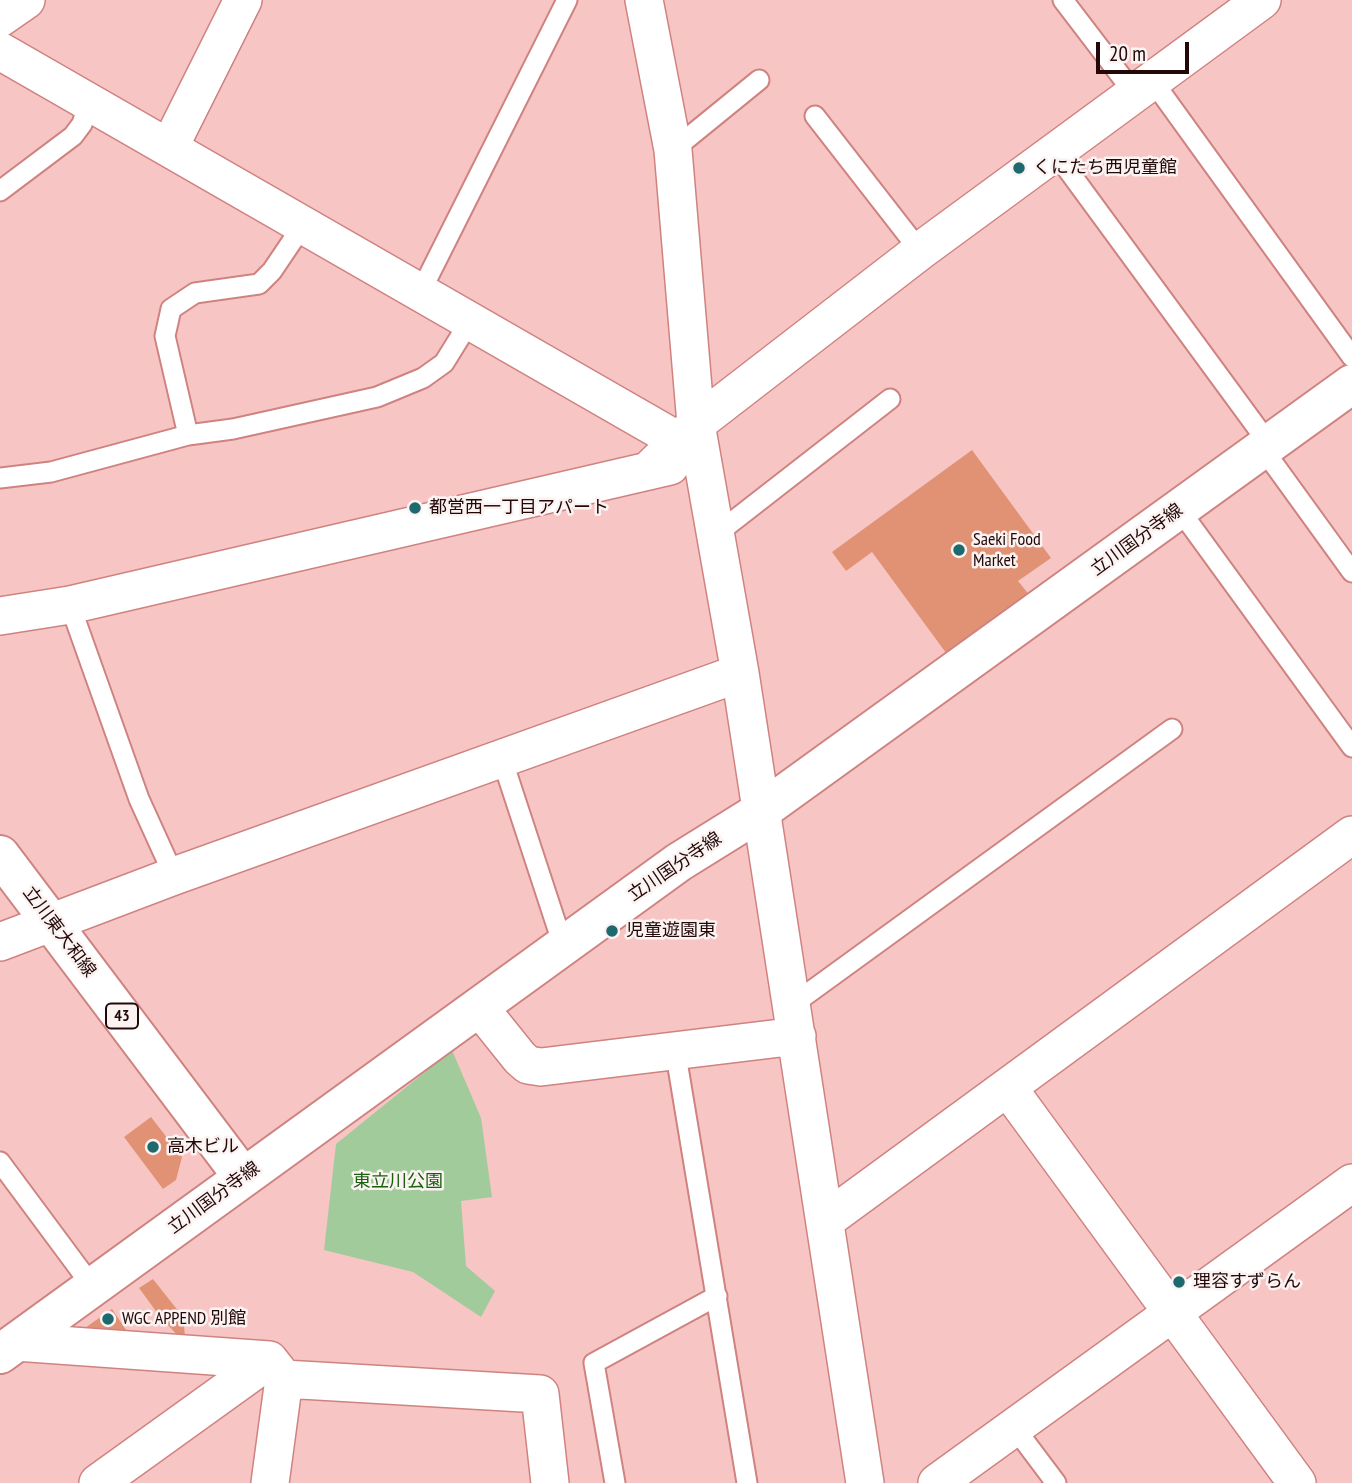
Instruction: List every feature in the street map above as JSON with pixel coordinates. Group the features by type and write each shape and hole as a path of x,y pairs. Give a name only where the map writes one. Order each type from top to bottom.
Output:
{"main road":[{"name":"立川国分寺線","path":"8,1348 563,945 679,862 761,811 1352,384"},
{"name":"立川東大和線","path":"0,855 243,1177"}],"street":[{"path":"0,18 26,0"},
{"path":"169,148 243,0"},
{"path":"0,616 70,606 648,471 692,441 920,251 1262,0"},
{"path":"648,2 673,150 692,441 714,536 740,673 865,1483"},
{"path":"0,51 420,293 692,441"},
{"path":"0,942 174,876 740,673"},
{"path":"826,1220 1352,835"},
{"path":"479,1007 520,1058 528,1065 541,1067 674,1049 795,1021"},
{"path":"1008,1088 1297,1483"},
{"path":"937,1483 1352,1183"},
{"path":"8,1348 540,1394 550,1483"},
{"path":"98,1483 276,1370"},
{"path":"270,1483 276,1370"}],"lane":[{"path":"420,293 567,0"},
{"path":"1063,0 1143,86 1352,357"},
{"path":"673,150 759,80"},
{"path":"0,191 73,136 82,124 89,102"},
{"path":"815,116 920,251"},
{"path":"1054,151 1352,572"},
{"path":"188,435 165,336 171,309 195,293 259,284 272,271 303,225"},
{"path":"0,478 51,472 188,435 233,429 377,397 423,378 444,363 470,321"},
{"path":"714,536 890,399"},
{"path":"1180,509 1352,747"},
{"path":"70,606 139,799 174,876"},
{"path":"795,1021 1171,729"},
{"path":"502,759 563,945"},
{"path":"674,1049 747,1483"},
{"path":"0,1162 92,1286"},
{"path":"615,1483 594,1363 717,1296"},
{"path":"1014,1427 1056,1483"}],"green space":[{"name":"東立川公園","path":"452,1050 481,1118 492,1197 461,1201 466,1266 495,1291 481,1317 413,1272 324,1250 336,1144"}],"building":[{"path":"972,450 1051,558 1018,581 1031,597 949,657 872,552 846,571 832,552"},
{"name":"高木ビル","path":"151,1117 182,1157 176,1180 163,1189 124,1137"},
{"path":"153,1279 183,1317 186,1345 139,1288"},
{"name":"WGC APPEND 別館","path":"112,1309 132,1339 82,1330"}],"place":[{"name":"くにたち西児童館","path":"1019,168"},
{"name":"都営西一丁目アパート","path":"415,508"},
{"name":"Saeki Food Market","path":"959,550"},
{"name":"児童遊園東","path":"612,931"},
{"name":"高木ビル","path":"153,1147"},
{"name":"理容すずらん","path":"1179,1282"},
{"name":"WGC APPEND 別館","path":"108,1319"}]}
